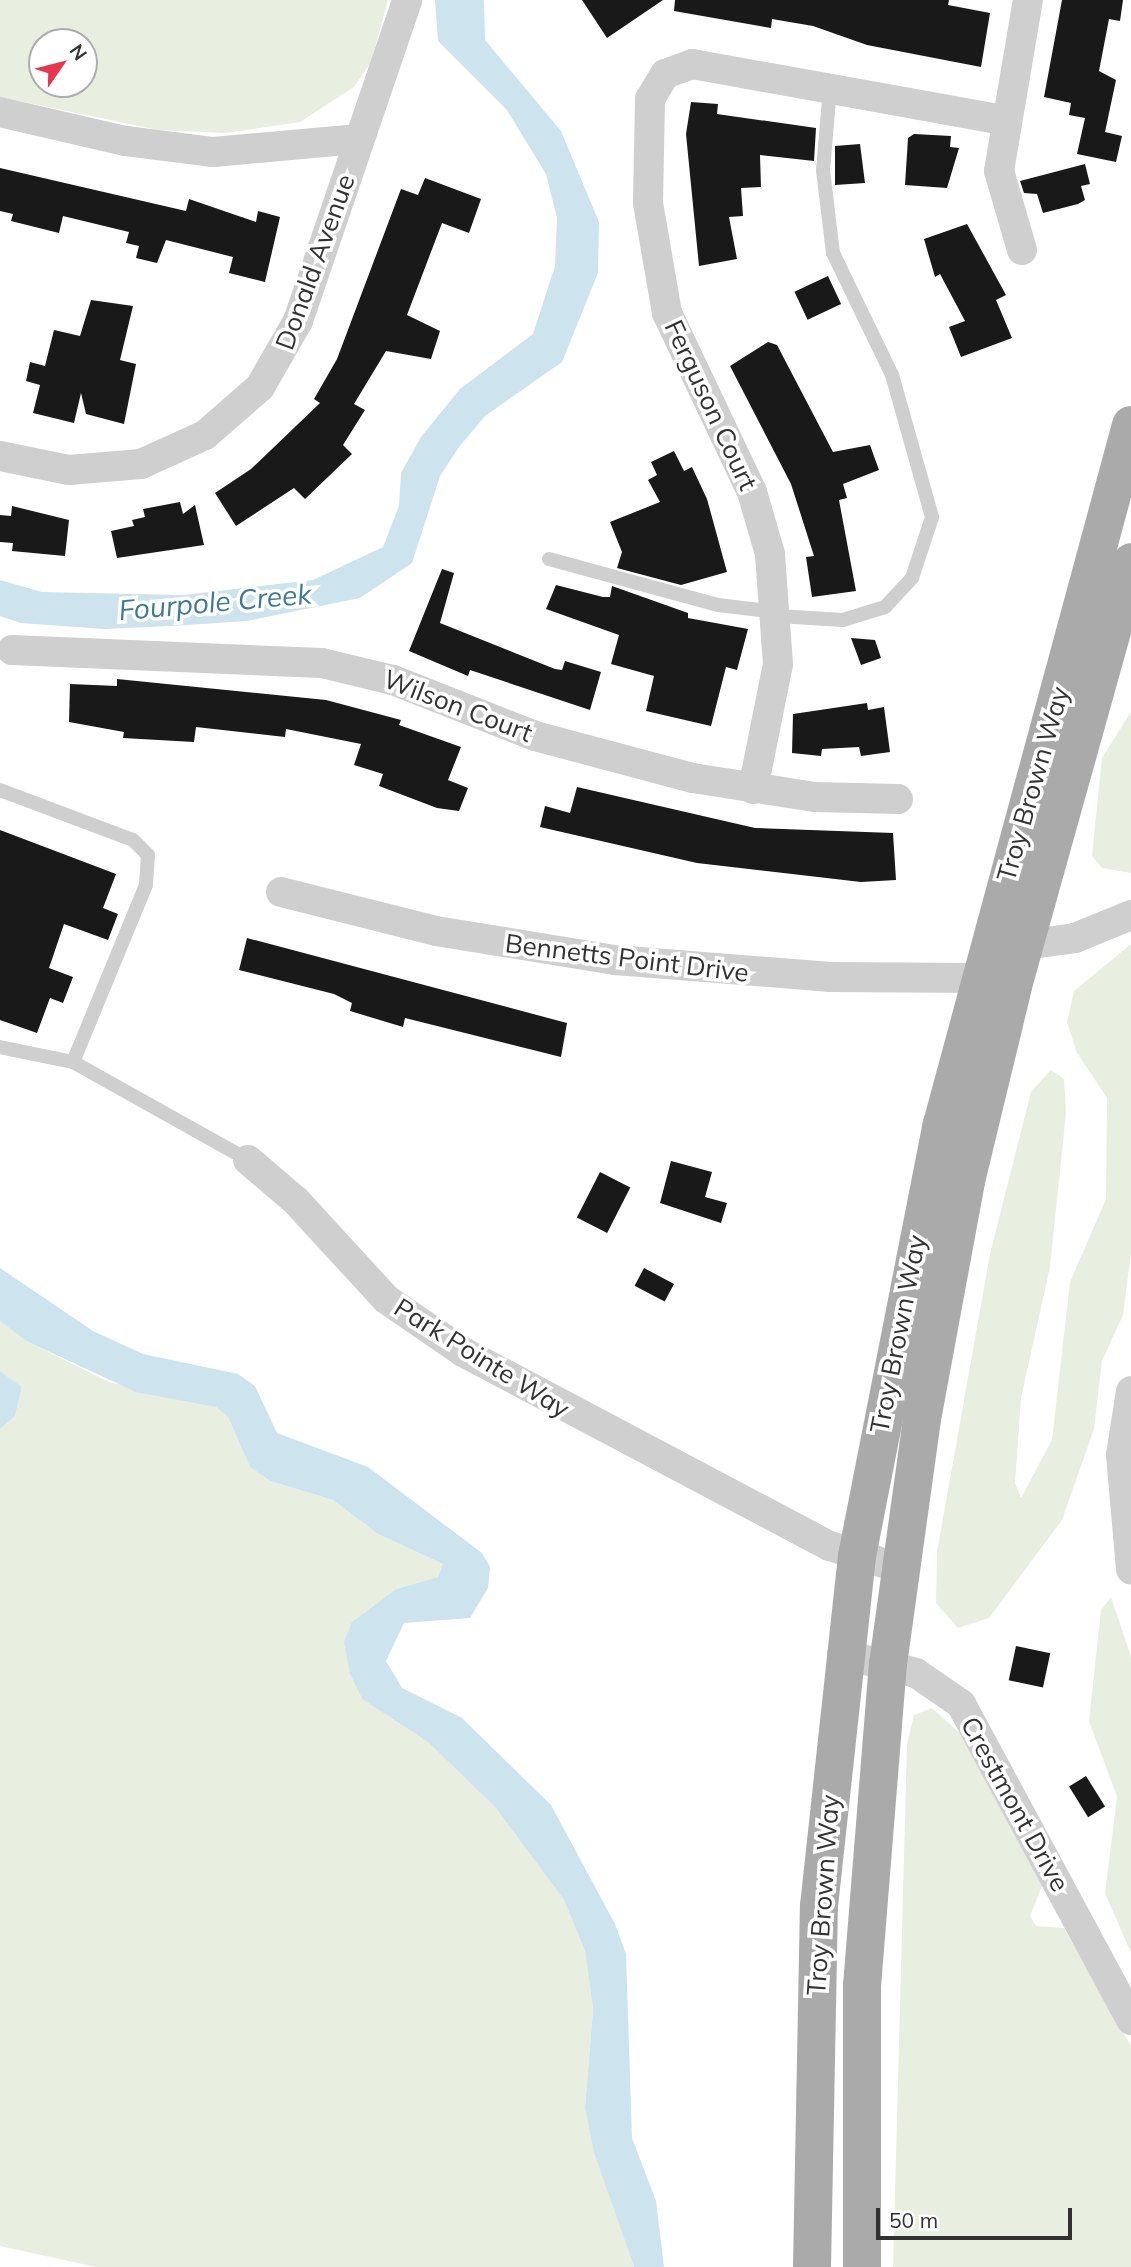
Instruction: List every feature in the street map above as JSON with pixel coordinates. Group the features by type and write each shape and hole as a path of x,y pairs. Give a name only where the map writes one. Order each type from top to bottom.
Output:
{"main road":[{"name":"Troy Brown Way","path":"812,2267 819,1906 842,1654 857,1556 908,1275 979,978 1131,425"},
{"name":"Troy Brown Way","path":"862,2267 862,1986 888,1664 899,1568 966,1181 1025,945 1131,562"}],"street":[{"name":"Donald Avenue","path":"0,456 69,470 141,464 205,435 237,411 282,356 298,321 407,0"},
{"path":"1021,250 1002,196 1004,120 1028,0"},
{"name":"Ferguson Court","path":"753,789 778,664 778,614 756,501 667,313 648,203 647,117 665,74 691,64 1004,120"},
{"path":"0,112 126,141 213,152 359,139"},
{"name":"Wilson Court","path":"12,650 344,666 543,738 753,789 898,799"},
{"name":"Bennetts Point Drive","path":"281,892 436,931 591,957 830,977 979,978"},
{"path":"1025,945 1075,938 1131,915"},
{"name":"Park Pointe Way","path":"248,1160 296,1201 386,1298 463,1352 601,1429 857,1556 899,1568"},
{"path":"1131,1391 1121,1455 1131,1570"},
{"name":"Crestmont Drive","path":"842,1654 888,1664 936,1683 966,1711 1131,2020"}],"lane":[{"path":"549,559 718,605 843,620 885,607 912,578 932,517 892,374 833,253 823,198 830,89"},
{"path":"0,790 134,840 148,855 146,885 73,1062"},
{"name":"Park Pointe Way","path":"0,1047 73,1062 248,1160"}],"shaded area":[{"path":"0,0 388,0 371,62 354,87 300,122 225,133 158,130 0,97"},
{"path":"1131,712 1131,873 1102,868 1092,856 1102,758"},
{"path":"1131,944 1131,1253 1123,1315 1102,1361 1094,1429 1062,1520 989,1618 958,1628 936,1603 937,1552 990,1254 1031,1092 1051,1070 1064,1079 1066,1113 1050,1267 1021,1398 1015,1483 1021,1498 1052,1440 1070,1282 1106,1199 1107,1098 1077,1053 1067,1022 1074,991"},
{"path":"0,1321 26,1341 109,1382 216,1407 228,1417 250,1467 270,1481 333,1500 378,1534 443,1564 438,1577 396,1589 352,1622 350,1674 362,1699 428,1742 495,1807 564,1900 585,1951 593,2009 585,2108 594,2153 634,2267 96,2267 0,2246 0,1429 15,1416 22,1387 0,1371"},
{"path":"1111,1597 1131,1657 1131,1953 1105,1893 1117,1797 1089,1721 1101,1610"},
{"path":"932,1708 967,1740 1042,1886 1030,1916 1036,1926 1064,1928 1131,2046 1131,2267 893,2267 907,1744 914,1715"}],"water":[{"name":"Fourpole Creek","path":"435,0 484,0 485,40 561,131 599,222 598,273 562,362 485,416 459,447 440,476 412,563 360,598 247,621 171,626 104,629 21,623 0,616 0,580 42,592 183,595 313,580 383,547 399,506 401,473 421,437 460,389 533,334 555,266 557,218 546,174 507,110 438,41"},
{"path":"0,1268 93,1331 143,1354 238,1374 255,1386 277,1433 368,1467 482,1553 490,1567 488,1588 470,1618 404,1623 386,1661 402,1688 462,1718 551,1805 615,1924 626,1954 632,2138 656,2201 664,2267 634,2267 594,2153 585,2108 593,2009 585,1951 564,1900 495,1807 428,1742 362,1699 350,1674 344,1642 352,1622 396,1589 438,1577 443,1564 378,1534 333,1500 270,1481 250,1467 228,1417 216,1407 136,1392 26,1341 0,1321"},
{"path":"0,1371 22,1387 15,1416 0,1429"}],"building":[{"path":"582,0 663,0 607,38"},
{"path":"675,0 949,0 948,5 990,13 981,67 867,45 813,26 772,19 771,28 674,11"},
{"path":"1062,0 1123,0 1120,21 1109,19 1099,71 1116,80 1105,132 1122,136 1116,162 1077,154 1085,118 1069,115 1071,103 1044,97"},
{"path":"691,102 718,104 717,114 816,128 814,161 760,155 761,187 741,188 743,216 729,217 737,259 699,266 686,134"},
{"path":"914,134 951,136 950,147 959,148 947,188 905,185 908,138"},
{"path":"860,144 865,183 835,185 835,146"},
{"path":"1085,164 1090,184 1081,186 1085,200 1078,204 1043,213 1037,194 1024,193 1020,181"},
{"path":"0,168 186,211 189,199 256,222 258,211 280,217 265,282 229,273 233,257 166,240 157,263 136,258 139,246 126,243 129,232 63,216 59,233 11,221 13,214 0,211"},
{"path":"425,178 481,199 469,233 442,223 407,315 440,331 431,359 386,351 354,404 365,410 343,445 352,454 305,499 294,488 236,526 215,493 251,469 320,403 314,399 337,359 401,189 418,195"},
{"path":"967,224 1006,295 996,300 1012,338 961,357 949,327 965,321 940,274 935,277 924,239"},
{"path":"828,276 841,304 808,320 794,292"},
{"path":"91,300 133,306 120,360 136,364 124,424 86,414 81,393 74,423 33,413 40,385 26,381 30,362 45,366 54,330 80,336"},
{"path":"768,342 777,345 833,452 870,445 879,470 843,484 847,498 839,500 856,591 812,597 806,557 814,556 791,484 730,366"},
{"path":"674,451 684,471 692,467 707,499 727,572 681,585 617,568 622,552 610,522 660,502 648,480 657,475 651,462"},
{"path":"180,502 183,514 195,505 204,545 117,558 111,531 134,526 132,520 145,517 143,509"},
{"path":"12,506 69,520 65,556 12,551 13,543 0,542 0,515 11,516"},
{"path":"442,569 454,573 440,623 555,669 562,670 565,661 601,672 590,710 470,670 468,676 409,651"},
{"path":"556,585 603,597 610,597 612,586 688,613 688,618 748,629 737,670 726,667 711,726 646,711 654,676 611,664 619,635 546,609"},
{"path":"851,638 875,640 881,658 861,665"},
{"path":"117,679 326,700 401,720 399,725 461,747 448,780 468,788 459,811 437,808 379,786 383,774 354,765 361,744 286,729 285,737 196,727 194,742 123,738 124,732 69,722 70,684 117,686"},
{"path":"867,703 868,710 884,707 890,752 861,756 859,747 822,749 821,756 792,753 793,714"},
{"path":"577,787 755,828 893,833 896,880 861,882 697,863 540,827 545,806 570,813"},
{"path":"0,830 116,874 103,908 118,914 108,940 64,924 49,968 73,977 63,1003 50,998 37,1033 0,1020"},
{"path":"247,938 567,1023 561,1057 405,1018 403,1027 350,1011 352,1003 334,994 239,970"},
{"path":"671,1161 712,1172 705,1197 727,1203 721,1223 660,1203"},
{"path":"600,1172 630,1187 607,1233 577,1217"},
{"path":"644,1268 674,1284 665,1302 635,1286"},
{"path":"1016,1646 1050,1653 1043,1688 1009,1680"},
{"path":"1086,1776 1105,1807 1088,1817 1069,1787"}]}
